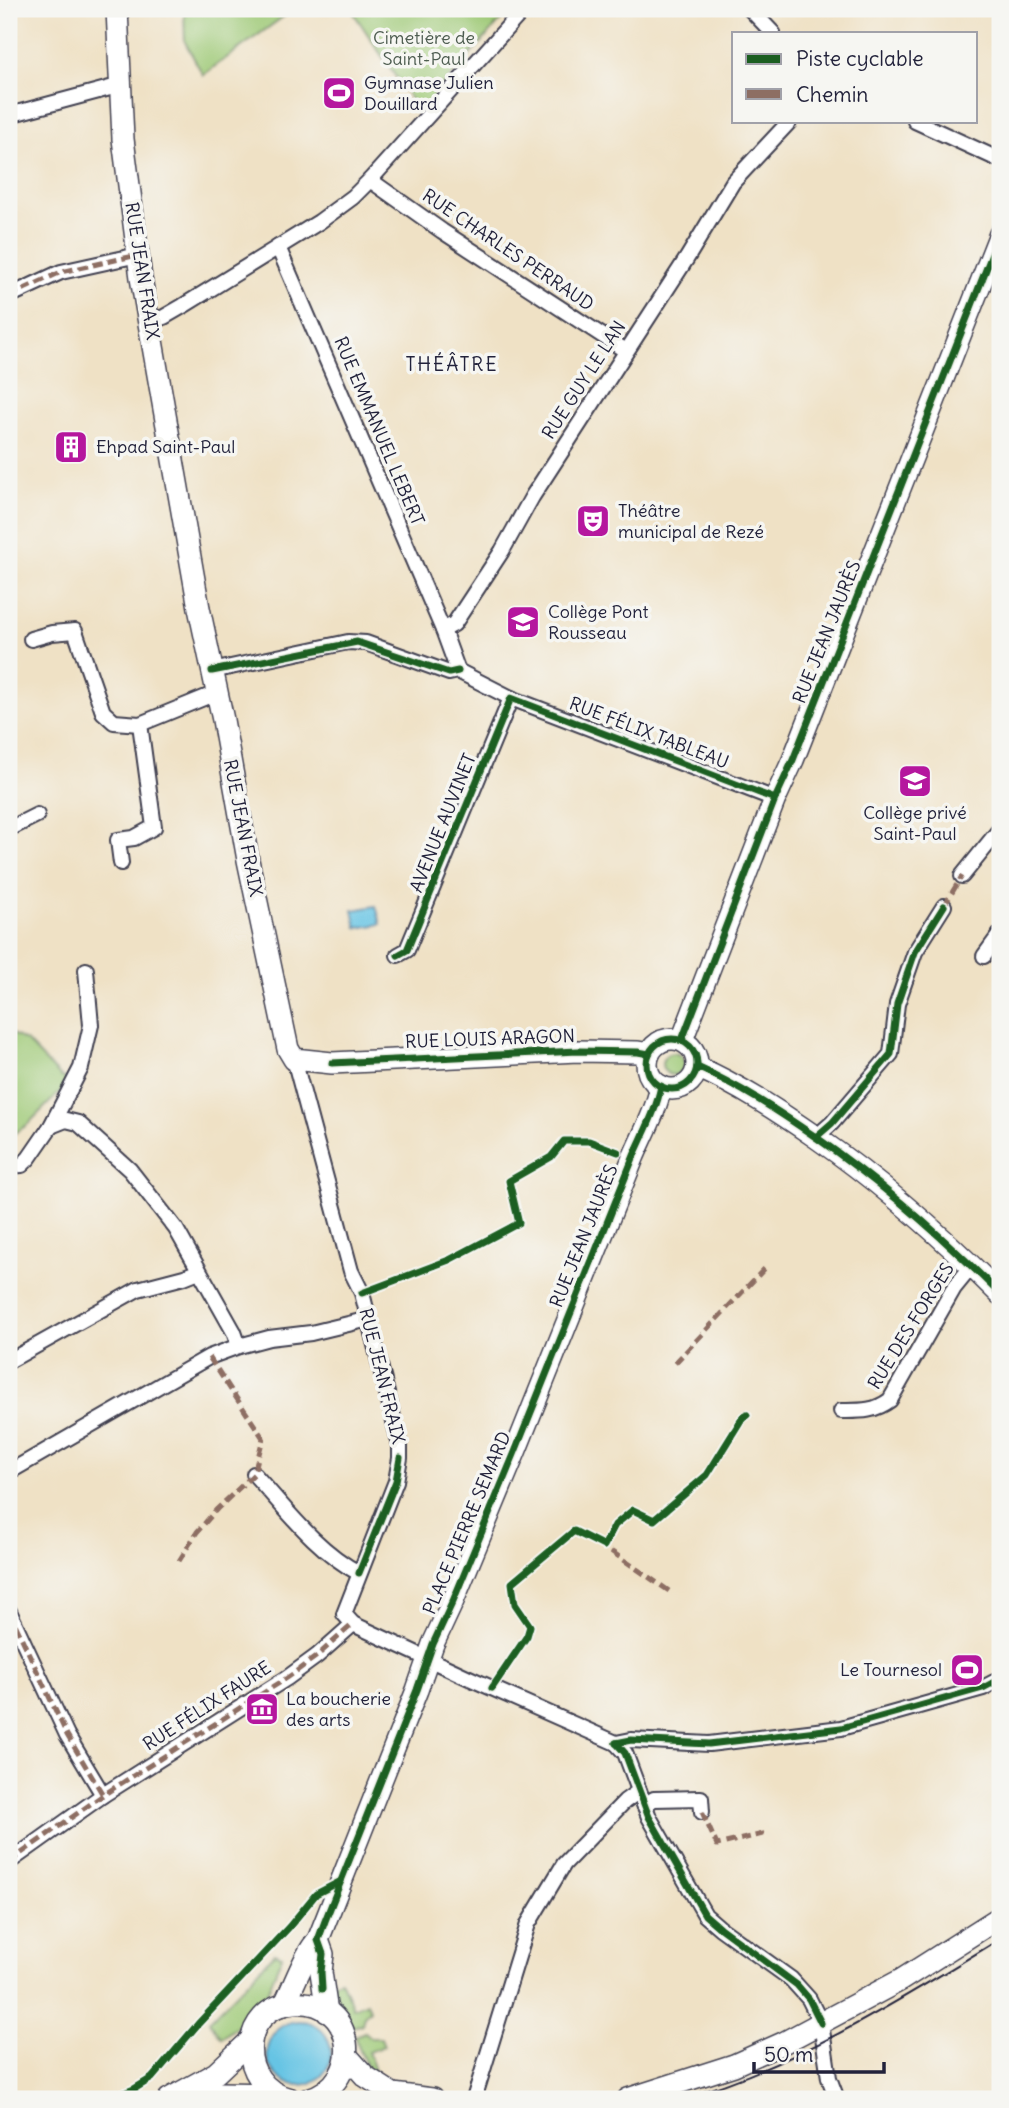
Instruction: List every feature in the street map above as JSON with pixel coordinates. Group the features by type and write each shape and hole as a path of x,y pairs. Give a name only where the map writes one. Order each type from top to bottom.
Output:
{"main road":[{"name":"RUE JEAN FRAIX","path":"117,9 123,139 138,255 253,886 288,1049 294,1059"},
{"name":"RUE JEAN JAURÈS","path":"681,1040 1000,234"},
{"path":"681,1040 694,1051 697,1066 695,1074 687,1084 677,1088 661,1086 653,1080 649,1072 649,1054 663,1041 681,1040"},
{"name":"RUE LOUIS ARAGON","path":"294,1059 332,1063 578,1051 630,1051 649,1054"},
{"path":"697,1066 755,1097 842,1155 900,1201 1000,1294"},
{"name":"RUE JEAN JAURÈS","path":"536,1398 647,1129 659,1099 661,1086"},
{"name":"PLACE PIERRE SEMARD","path":"284,2005 310,1948 318,1940 428,1659 536,1398"},
{"path":"628,2099 734,2064 821,2023 901,1980 1000,1917"},
{"path":"318,1940 323,1954 321,1972 327,2012"},
{"path":"283,2097 268,2089 256,2075 250,2058 251,2040 254,2031 267,2014 284,2005 306,2003 327,2012 341,2027 347,2046 341,2076 318,2096 308,2099"},
{"path":"169,2099 216,2073 251,2040"},
{"path":"347,2056 365,2076 393,2094 432,2099"},
{"path":"202,2099 220,2093 283,2097"}],"street":[{"path":"150,322 183,306 338,208 370,180 524,9"},
{"path":"750,9 772,32"},
{"path":"9,115 120,87"},
{"name":"RUE GUY LE LAN","path":"443,630 454,624 495,562 531,497 733,182 789,122"},
{"path":"917,122 1000,160"},
{"name":"RUE CHARLES PERRAUD","path":"370,180 442,231 626,351"},
{"name":"RUE EMMANUEL LEBERT","path":"278,247 443,630"},
{"path":"9,296 61,272 138,255"},
{"path":"443,630 458,671"},
{"path":"31,639 52,633 75,631 103,712 114,722 140,724 216,693"},
{"name":"RUE FÉLIX TABLEAU","path":"212,671 357,642 449,673 458,671 511,698 775,799"},
{"name":"AVENUE AUVINET","path":"398,956 407,950 511,698"},
{"path":"121,863 118,840 134,838 154,827 140,724"},
{"path":"9,829 37,815"},
{"path":"962,876 1000,829"},
{"path":"816,1137 832,1123 891,1054 897,1003 915,952 944,906"},
{"path":"984,956 1000,934"},
{"path":"9,1166 22,1165 27,1160 51,1126 81,1068 91,1019 86,970"},
{"name":"RUE JEAN FRAIX","path":"294,1059 351,1271 362,1293 369,1319 397,1431 400,1458 396,1481 344,1614 353,1624"},
{"path":"51,1126 66,1120 78,1123 130,1170 176,1229 234,1332 239,1346"},
{"name":"RUE DES FORGES","path":"841,1411 866,1412 881,1407 890,1399 954,1288 972,1266"},
{"path":"9,1361 138,1289 184,1277 199,1270"},
{"path":"9,1472 209,1357 269,1338 311,1333 369,1319"},
{"path":"254,1475 317,1543 346,1567 359,1573"},
{"path":"9,1611 66,1735 103,1796"},
{"path":"353,1624 616,1743 625,1753 641,1798 662,1842 705,1915 797,1985 809,2000 821,2023 829,2078 836,2099"},
{"name":"RUE FÉLIX FAURE","path":"9,1861 103,1796 287,1678 353,1624"},
{"path":"616,1743 631,1740 709,1744 841,1728 983,1688 1000,1679"},
{"path":"983,1688 1000,1690"},
{"path":"474,2099 528,1924 564,1864 625,1801 641,1798 701,1798 702,1812"}],"green space":[{"path":"184,9 294,9 203,75 185,42"},
{"name":"Cimetière de Saint-Paul","path":"351,9 511,9 419,112"},
{"path":"9,1032 27,1042 61,1077 72,1080 27,1125 9,1137"},
{"path":"673,1053 681,1056 684,1064 681,1072 673,1075 665,1072 662,1064 665,1056"},
{"path":"275,1953 282,1956 261,2007 222,2038 209,2021"},
{"path":"341,1980 353,2008 367,2002 370,2010 364,2016 362,2024 350,2028 331,1983"},
{"path":"365,2032 372,2038 381,2038 384,2046 368,2052 379,2080 368,2070 354,2036"}],"water":[{"path":"376,906 381,924 357,928 353,910"},
{"path":"293,2021 305,2021 322,2030 329,2041 329,2065 322,2076 305,2085 293,2085 281,2080 272,2071 267,2059 267,2047 272,2035 281,2026"}],"tram line":[{"path":"679,2099 722,2085 804,2051 923,1986 1000,1939"}],"marked path":[{"path":"9,296 61,272 138,255"},
{"path":"944,906 962,876"},
{"path":"675,1363 767,1266"},
{"path":"179,1561 197,1532 254,1474 263,1438 209,1357"},
{"path":"599,1543 669,1591"},
{"path":"9,1611 67,1735 103,1795"},
{"path":"9,1862 103,1795 287,1678 353,1624"},
{"path":"702,1812 717,1845 767,1833"}],"cycle path":[{"path":"682,1040 1000,234"},
{"path":"212,671 357,642 449,673 458,671"},
{"path":"398,955 407,950 511,698 775,799"},
{"path":"816,1137 832,1123 891,1054 897,1004 915,952 944,906"},
{"path":"672,1039 690,1046 697,1064 690,1082 672,1089 654,1082 647,1064 654,1046 672,1039"},
{"path":"332,1063 578,1051 649,1054"},
{"path":"697,1067 758,1100 841,1156 912,1212 1000,1294"},
{"path":"322,1989 323,1954 318,1940 325,1921 433,1644 515,1452 653,1114 661,1086"},
{"path":"362,1293 449,1260 519,1223 509,1181 551,1157 564,1141 589,1141 618,1152"},
{"path":"492,1688 527,1636 530,1626 515,1604 512,1583 574,1531 604,1546 615,1525 633,1510 654,1520 707,1475 743,1417 747,1415"},
{"path":"359,1573 396,1481 400,1458"},
{"path":"616,1743 631,1740 709,1744 841,1728 983,1688 1000,1679"},
{"path":"616,1743 625,1753 649,1817 705,1915 797,1985 809,1999 821,2023"},
{"path":"109,2099 152,2078 316,1894 341,1881"}],"place":[{"name":"Gymnase Julien Douillard","path":"339,93"},
{"name":"Ehpad Saint-Paul","path":"71,447"},
{"name":"Théâtre municipal de Rezé","path":"593,521"},
{"name":"Collège Pont Rousseau","path":"523,622"},
{"name":"Collège privé Saint-Paul","path":"915,781"},
{"name":"Le Tournesol","path":"967,1670"},
{"name":"La boucherie des arts","path":"262,1709"}],"district":[{"name":"THÉÂTRE","path":"452,364"}]}
